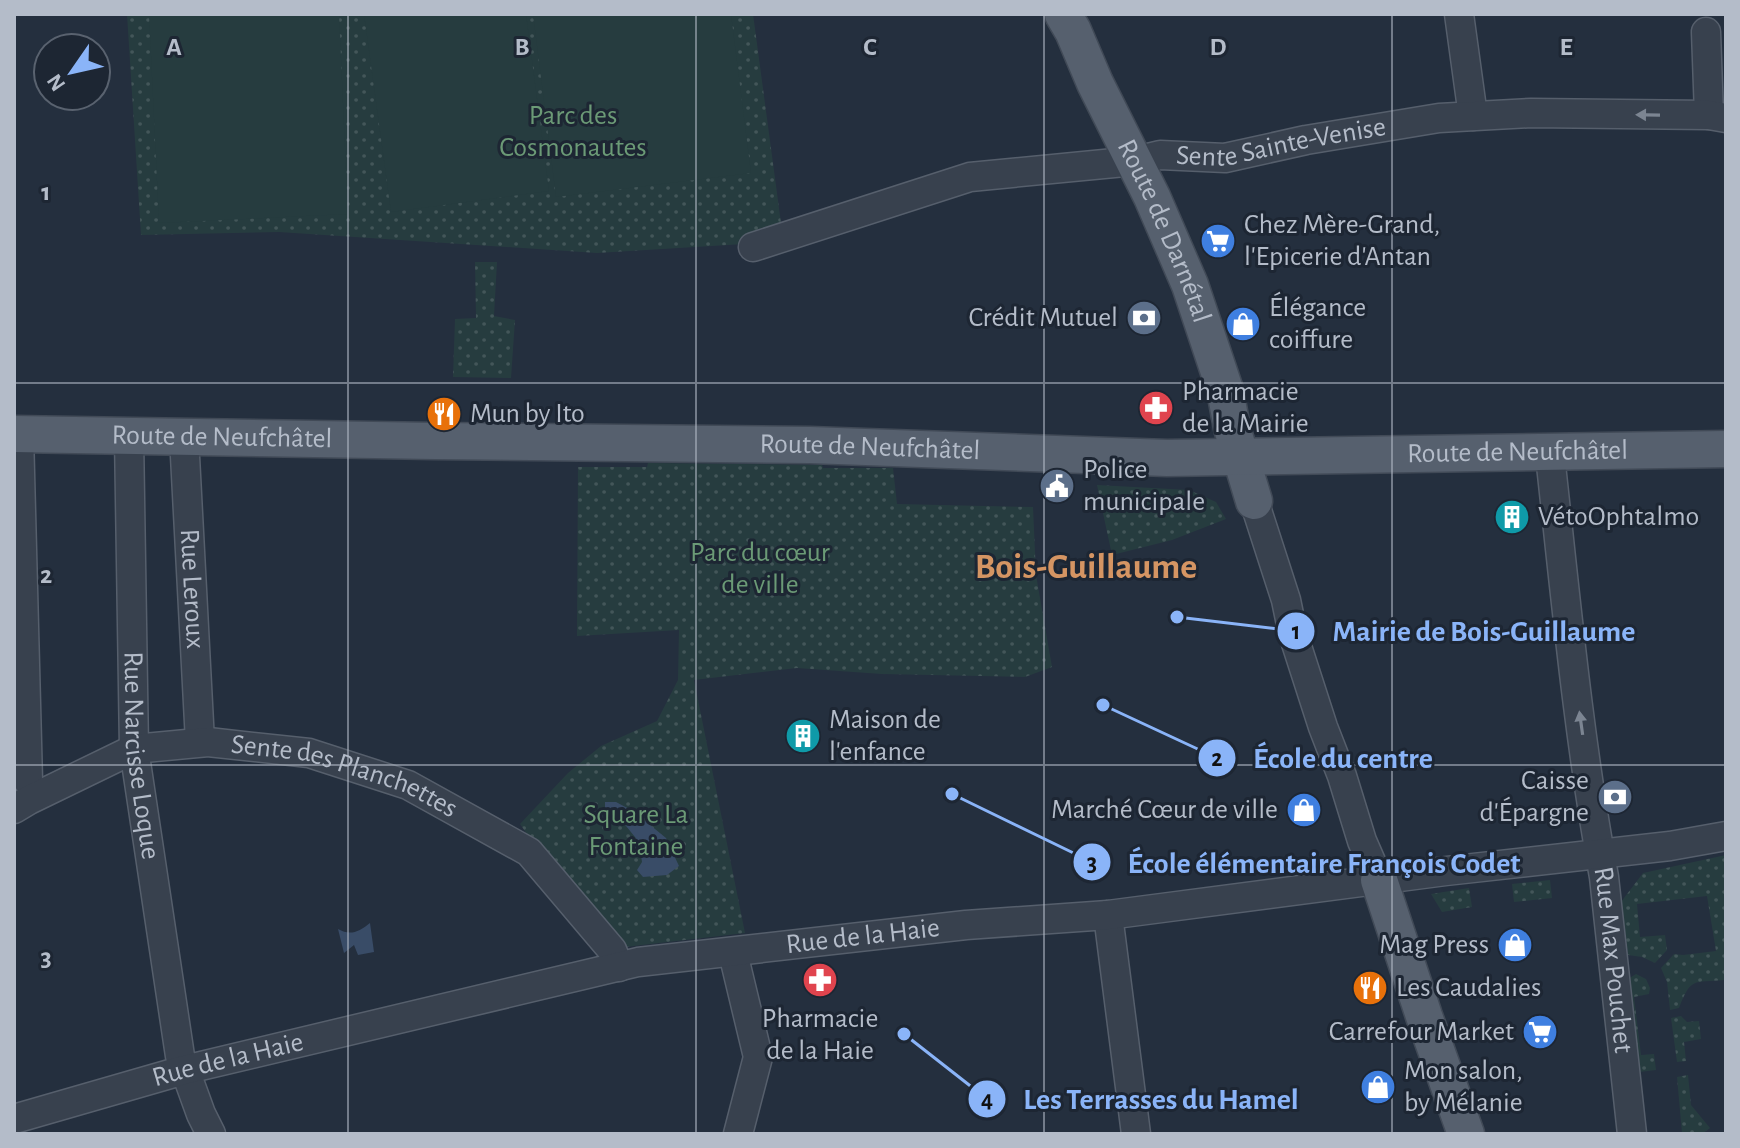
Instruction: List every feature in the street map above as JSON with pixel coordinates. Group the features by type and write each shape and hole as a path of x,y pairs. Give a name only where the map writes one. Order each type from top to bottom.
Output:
{"main road":[{"name":"Route de Darnétal","path":"1063,14 1135,161 1190,285 1225,390 1232,428 1254,501"},
{"name":"Route de Neufchâtel","path":"17,434 810,445 1167,458 1726,449"},
{"path":"1379,880 1466,1134"}],"street":[{"path":"1459,14 1473,116"},
{"path":"1706,32 1718,117"},
{"name":"Sente Sainte-Venise","path":"753,247 970,177 1171,155 1225,158 1306,140 1439,118 1505,114 1718,117"},
{"path":"17,434 28,781"},
{"name":"Rue Narcisse Loque","path":"129,436 134,749 180,1056 211,1134"},
{"name":"Rue Leroux","path":"184,437 200,742"},
{"name":"Rue Max Pouchet","path":"1551,452 1575,677 1596,838 1601,855 1632,1134"},
{"path":"1254,501 1323,727 1362,841 1379,880"},
{"name":"Sente des Planchettes","path":"14,809 134,749 200,742 309,753 408,785 529,852 612,950 619,967"},
{"name":"Rue de la Haie","path":"14,1119 184,1070 638,962 998,922 1108,915 1434,872 1601,855 1726,836"},
{"path":"1108,915 1136,1134"},
{"path":"733,953 758,1057 738,1134"}],"green space":[{"name":"Parc des Cosmonautes","path":"127,14 753,14 781,223 744,244 597,253 279,232 141,235"},
{"path":"149,14 339,14 348,214 159,223"},
{"path":"364,14 526,14 549,191 391,212"},
{"path":"533,14 731,14 751,173 556,197"},
{"path":"475,262 497,262 494,316 515,320 511,378 453,377 455,319 476,318"},
{"name":"Parc du cœur de ville","path":"648,463 893,468 897,504 1033,507 1036,575 1052,667 1025,677 882,674 797,668 694,680 745,933 625,947 536,847 520,824 568,773 601,746 657,721 678,680 679,630 577,636 578,467 647,467"},
{"path":"1097,485 1189,490 1216,502 1226,519 1172,540 1112,555"},
{"path":"1726,855 1726,993 1724,980 1699,982 1690,986 1679,1008 1670,1010 1667,982 1661,968 1674,954 1716,951 1707,896 1637,904 1640,937 1665,935 1667,950 1655,963 1628,955 1621,902 1643,873"},
{"path":"1550,880 1552,898 1514,902 1512,884"},
{"path":"1469,888 1472,907 1442,912 1431,894"},
{"path":"1636,974 1646,979 1650,988 1649,994 1634,997 1641,1055 1654,1054 1656,1070 1639,1072 1628,979"},
{"path":"1681,1016 1687,1022 1699,1021 1701,1039 1684,1042 1686,1061 1677,1062 1671,1018"},
{"path":"1688,1075 1691,1105 1710,1128 1702,1134 1682,1133 1677,1077"}],"water":[{"path":"605,802 616,802 633,811 666,838 679,866 667,875 643,877 637,870 642,862 639,842 622,821 605,808"},
{"path":"370,923 374,952 358,955 354,945 344,953 338,929 354,932"}],"place":[{"name":"Chez Mère-Grand, l'Epicerie d'Antan","path":"1218,241"},
{"name":"Crédit Mutuel","path":"1144,318"},
{"name":"Élégance coiffure","path":"1243,324"},
{"name":"Pharmacie de la Mairie","path":"1156,408"},
{"name":"Mun by Ito","path":"444,414"},
{"name":"Police municipale","path":"1057,486"},
{"name":"VétoOphtalmo","path":"1512,517"},
{"name":"Mairie de Bois-Guillaume","path":"1177,617"},
{"name":"École du centre","path":"1103,705"},
{"name":"Maison de l'enfance","path":"803,736"},
{"name":"École élémentaire François Codet","path":"952,794"},
{"name":"Caisse d'Épargne","path":"1615,797"},
{"name":"Marché Cœur de ville","path":"1304,810"},
{"name":"Mag Press","path":"1515,945"},
{"name":"Pharmacie de la Haie","path":"820,980"},
{"name":"Les Caudalies","path":"1370,988"},
{"name":"Carrefour Market","path":"1540,1032"},
{"name":"Les Terrasses du Hamel","path":"904,1034"},
{"name":"Mon salon, by Mélanie","path":"1378,1087"}],"district":[{"name":"Bois-Guillaume","path":"1086,567"}],"park label":[{"name":"Square La Fontaine","path":"636,831"}]}
